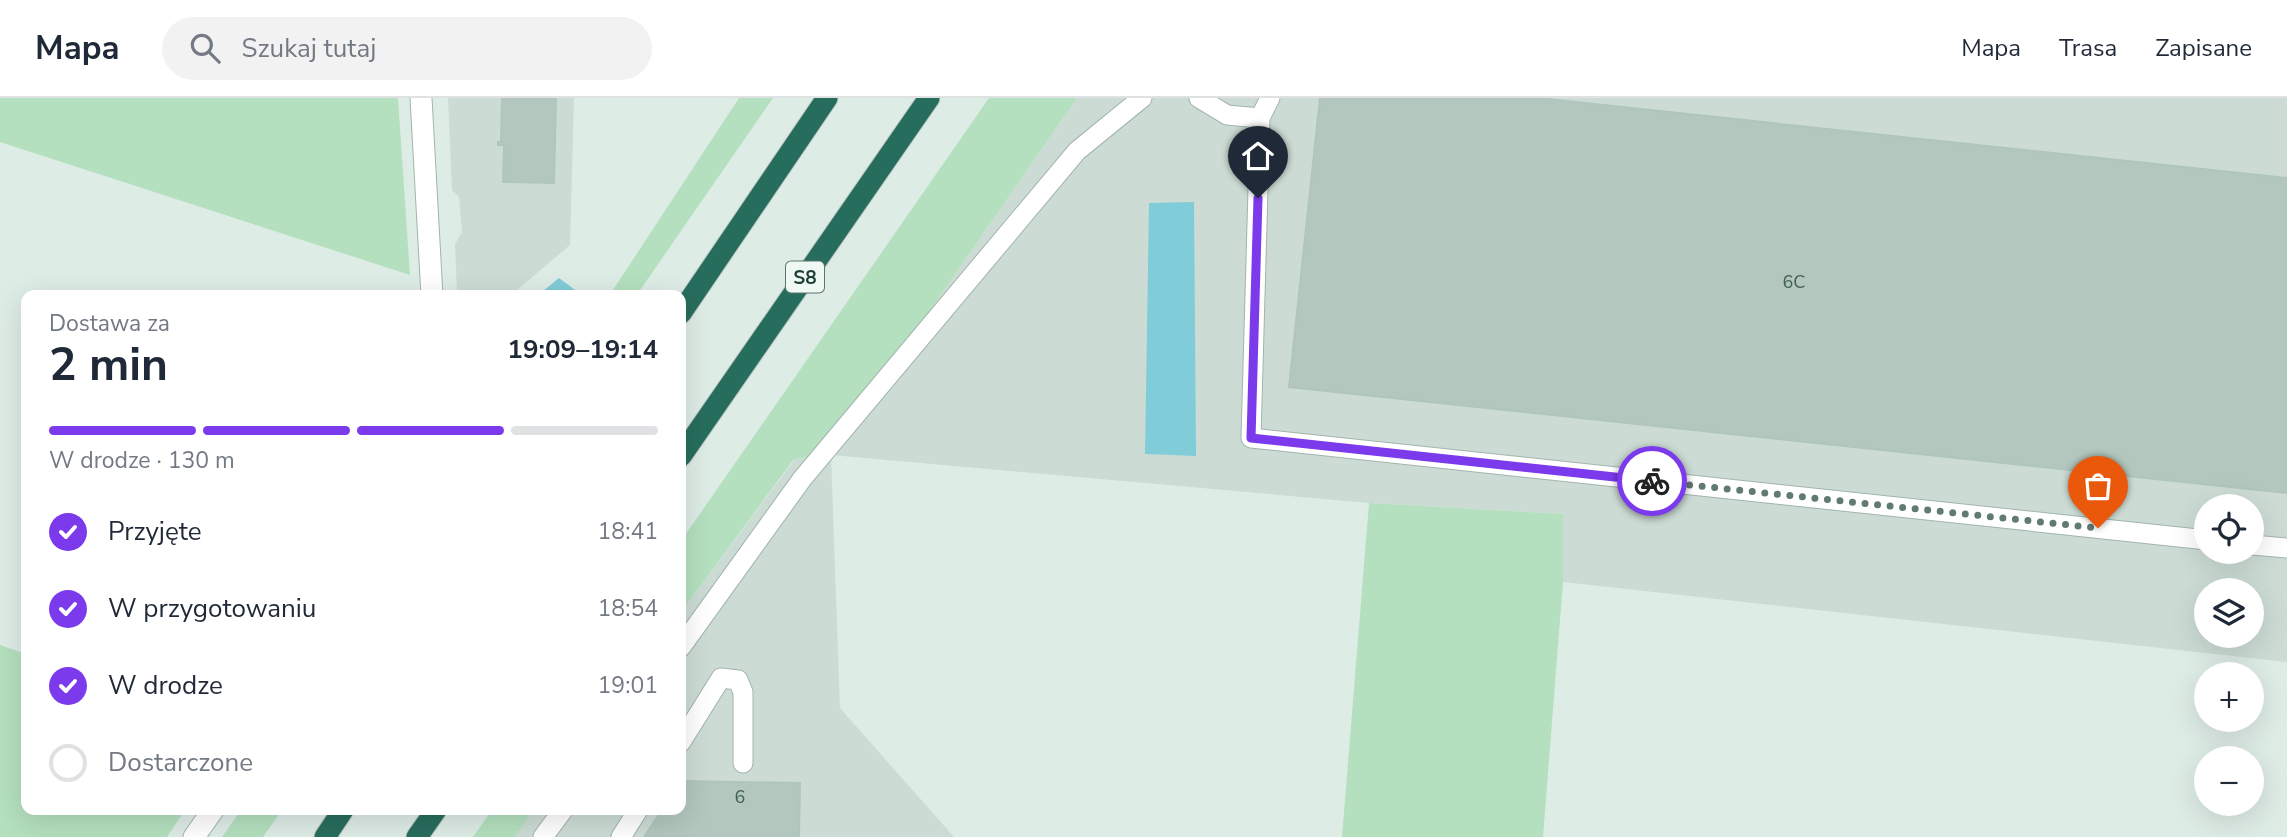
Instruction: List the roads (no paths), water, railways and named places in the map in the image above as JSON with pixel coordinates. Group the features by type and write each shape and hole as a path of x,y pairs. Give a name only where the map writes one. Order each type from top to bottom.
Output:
{"highway":[{"path":"686,306 827,98"},
{"name":"S8","path":"686,450 929,98"},
{"path":"325,837 340,815"},
{"path":"417,837 432,815"}],"street":[{"path":"421,98 432,290"},
{"path":"194,837 209,815"}],"lane":[{"path":"686,640 802,479 1068,161 1142,98"},
{"path":"1199,98 1227,115 1260,118"},
{"path":"1270,98 1260,118 1251,438 2194,539"},
{"path":"2264,546 2287,548"},
{"path":"686,734 721,678 738,680 743,692 743,762"},
{"path":"543,837 559,815"},
{"path":"621,837 635,815"}],"water":[{"path":"1194,202 1196,456 1145,454 1149,203"},
{"path":"559,278 575,290 544,290"}]}
